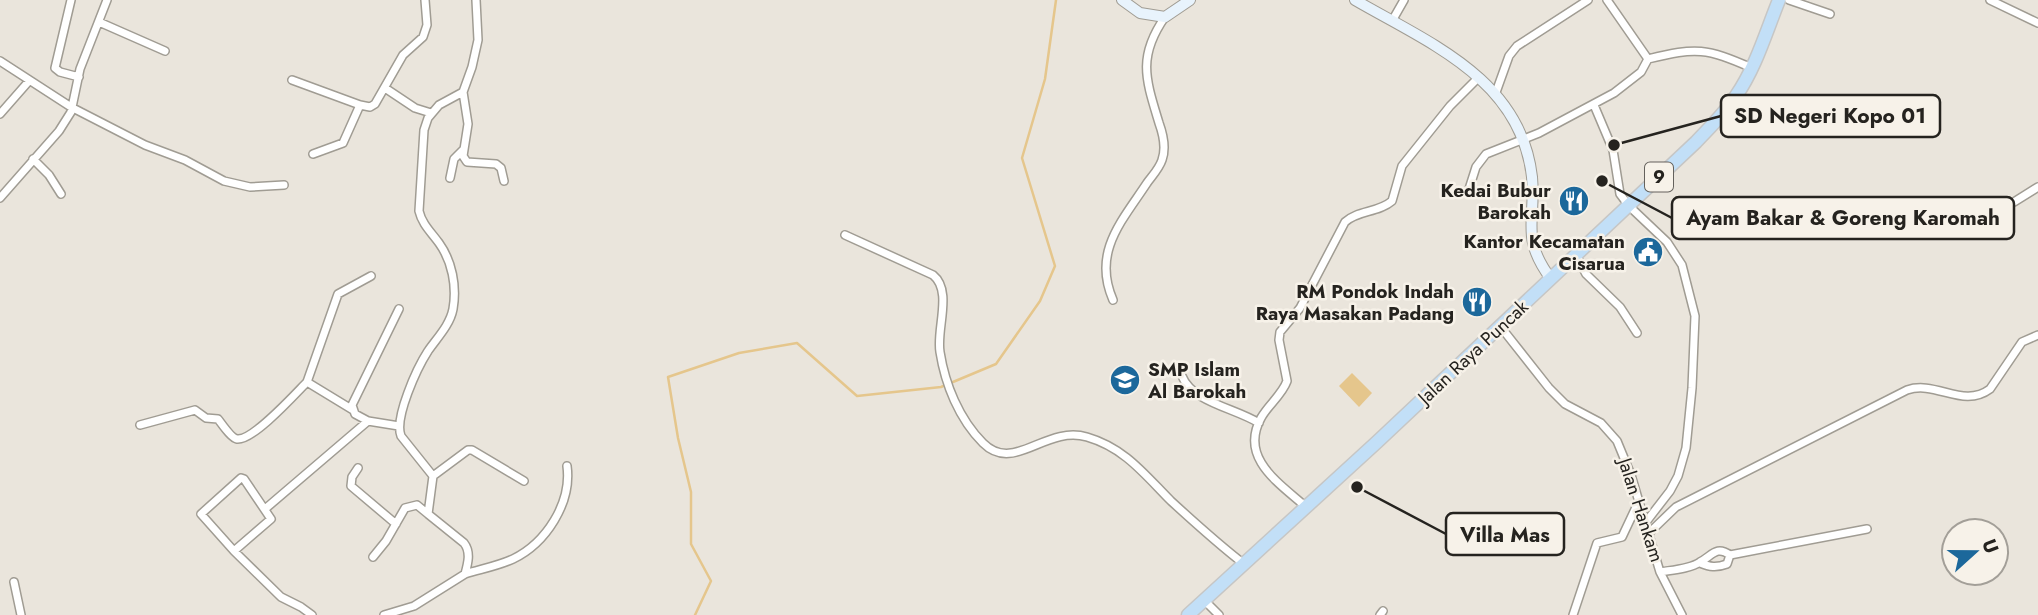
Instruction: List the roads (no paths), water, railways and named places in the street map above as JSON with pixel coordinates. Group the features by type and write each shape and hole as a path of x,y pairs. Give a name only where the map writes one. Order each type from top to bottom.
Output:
{"highway":[{"name":"Jalan Raya Puncak","path":"1188,615 1551,279 1716,121 1737,95 1752,68 1779,0"}],"main road":[{"path":"1122,0 1140,13 1165,17 1190,0"},
{"path":"1355,0 1456,58 1495,95 1522,139 1532,177 1533,247 1551,279"}],"street":[{"path":"71,0 55,68 79,77"},
{"path":"0,198 71,112 79,77 107,0"},
{"path":"292,80 360,105 370,107 375,104 403,55 423,37 427,25 425,0"},
{"path":"475,0 478,40 463,92 468,124 463,156 467,162 499,165 504,181"},
{"path":"1392,21 1404,0"},
{"path":"1495,95 1509,56 1517,46 1588,0"},
{"path":"1608,0 1648,59"},
{"path":"1789,0 1830,14"},
{"path":"1990,0 2038,23"},
{"path":"1113,300 1105,271 1114,232 1162,158 1161,129 1146,79 1145,63 1151,40 1165,17"},
{"path":"99,22 165,51"},
{"path":"1648,59 1693,50 1712,52 1752,68"},
{"path":"1469,189 1472,176 1483,157 1539,133 1615,93 1641,72 1648,59"},
{"path":"0,61 71,107 145,145 185,160 223,181 250,187 284,185"},
{"path":"1306,507 1270,475 1258,460 1255,442 1259,423 1286,384 1287,375 1279,343 1280,332 1300,308 1345,222 1392,201 1402,166 1451,106 1479,77"},
{"path":"0,114 29,80"},
{"path":"385,88 415,108 430,113"},
{"path":"433,476 401,436 399,426 418,368 446,326 453,307 450,263 423,222 419,211 424,130 430,113 463,92"},
{"path":"313,155 343,143 360,105"},
{"path":"1594,105 1613,150 1618,187 1629,206 1667,242 1682,265 1695,316 1686,448 1678,476 1670,491 1646,522"},
{"path":"450,178 454,159 463,150"},
{"path":"33,159 49,175 61,194"},
{"path":"2014,202 2038,187"},
{"path":"845,235 933,275 939,281 942,298 939,344 948,380 954,398 975,435 988,448 1003,454 1019,452 1068,434 1090,438 1120,452 1146,472 1202,530 1244,564"},
{"path":"1576,254 1583,270 1620,307 1637,333"},
{"path":"140,425 195,410 206,418 218,419 234,438 249,436 307,382 338,294 371,276"},
{"path":"353,410 353,400 399,309"},
{"name":"Jalan Hankam","path":"1500,326 1565,404 1595,419 1611,432 1626,460 1660,572 1682,615"},
{"path":"1648,533 1676,507 1907,390 1925,386 1968,398 1984,393 1990,389 2022,342 2038,335"},
{"path":"1182,376 1188,388 1196,394 1259,423"},
{"path":"307,382 353,410 358,417 399,426"},
{"path":"265,509 368,421"},
{"path":"428,514 433,476 468,450 524,481"},
{"path":"384,615 414,606 465,573 513,559 545,533 568,492 567,466"},
{"path":"358,468 352,477 351,486 396,524"},
{"path":"234,551 271,519 243,478 203,511 201,516 234,551 281,597 312,615"},
{"path":"1573,615 1597,543 1622,537 1639,503"},
{"path":"373,557 408,506 416,505 468,547 469,561 465,573"},
{"path":"1660,572 1700,563 1712,552 1721,550 1730,555 1867,528"},
{"path":"1700,563 1712,567 1723,565 1730,555"},
{"path":"14,582 21,615"},
{"path":"1204,600 1219,615"}],"waterway":[{"path":"695,615 711,581 691,544 691,492 678,438 668,377 739,353 797,343 857,396 941,387 996,364 1040,301 1055,266 1022,158 1045,79 1056,0"}],"place":[{"name":"SD Negeri Kopo 01","path":"1614,145"},
{"name":"Ayam Bakar & Goreng Karomah","path":"1602,181"},
{"name":"Kedai Bubur Barokah","path":"1574,201"},
{"name":"Kantor Kecamatan Cisarua","path":"1648,252"},
{"name":"RM Pondok Indah Raya Masakan Padang","path":"1477,302"},
{"name":"SMP Islam Al Barokah","path":"1125,380"},
{"name":"Villa Mas","path":"1357,487"}]}
